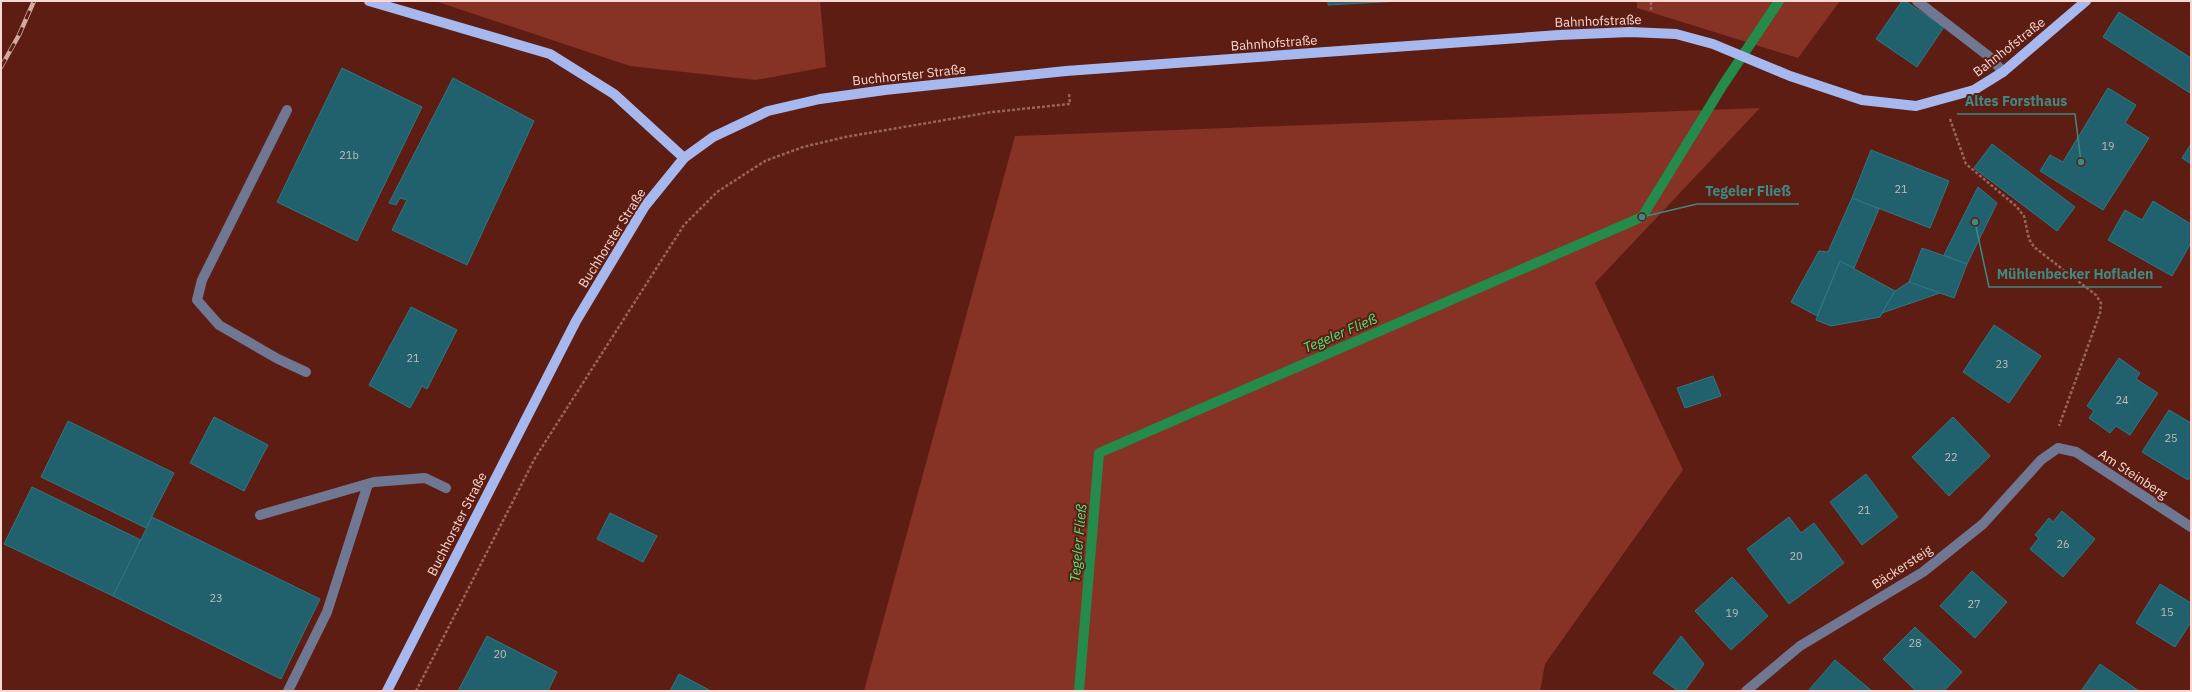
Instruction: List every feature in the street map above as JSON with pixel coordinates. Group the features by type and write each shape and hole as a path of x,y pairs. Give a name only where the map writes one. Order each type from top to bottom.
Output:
{"main road":[{"path":"369,1 550,54 614,94 684,158"},
{"name":"Bahnhofstraße","path":"1066,71 1559,35 1630,32 1676,34 1713,44 1790,76 1862,100 1916,106 1943,100 1974,90 2003,72 2086,1"},
{"name":"Buchhorster Straße","path":"387,691 576,321 644,206 684,158 713,137 740,123 768,111 798,103 885,90 1066,71"}],"street":[{"path":"1917,1 1991,58 2003,72"},
{"path":"287,110 202,280 197,300 219,325 278,359 306,372"},
{"name":"Am Steinberg","path":"2058,448 2076,452 2191,527"},
{"name":"Bäckersteig","path":"1746,691 1800,646 1924,572 1983,524 2041,460 2058,448"},
{"path":"260,515 368,484 426,478 446,488"},
{"path":"288,691 327,612 368,484"},
{"path":"279,691 296,675"}],"path":[{"path":"416,691 535,458 684,225 717,192 765,161 804,147 844,137 992,112 1070,104 1066,71"},
{"path":"1943,100 1966,164 2016,206 2024,216 2029,239 2034,247 2096,295 2101,303 2100,314 2059,422 2058,448"}],"shaded area":[{"path":"435,1 820,1 826,67 756,80 630,66"},
{"path":"1637,1 1840,1 1798,58 1637,8"},
{"path":"1760,108 1595,283 1683,470 1545,664 1540,691 864,691 1015,136"}],"building":[{"path":"1328,1 1400,1 1328,5"},
{"path":"1902,1 1905,1 1944,27 1917,67 1876,39"},
{"path":"2119,12 2191,58 2190,93 2103,37"},
{"path":"342,68 422,107 357,241 277,202"},
{"path":"453,78 534,121 467,265 392,230 407,200 400,198 396,205 389,203"},
{"path":"2108,88 2136,105 2125,123 2149,138 2103,210 2040,171 2050,155 2063,162"},
{"path":"1992,144 2075,207 2057,231 1974,168"},
{"path":"2191,144 2191,164 2182,158"},
{"path":"1871,150 1949,181 1930,228 1852,198"},
{"path":"1978,187 1997,203 1967,264 1944,255"},
{"path":"1852,198 1879,209 1854,268 1840,261 1817,316 1791,302 1819,251 1828,252"},
{"path":"2153,201 2191,224 2191,243 2172,276 2108,240 2125,210 2142,220"},
{"path":"1922,248 1967,264 1954,298 1909,282"},
{"path":"1840,261 1895,291 1880,317 1831,326 1816,320"},
{"path":"1909,282 1940,293 1882,313 1895,291"},
{"path":"411,307 457,330 427,389 422,386 410,408 369,385"},
{"path":"1994,325 2041,356 2009,403 1963,372"},
{"path":"2119,358 2140,373 2136,379 2158,393 2130,435 2116,426 2110,433 2089,418 2094,411 2087,406"},
{"path":"1713,376 1721,396 1685,408 1677,388"},
{"path":"2169,410 2191,423 2191,476 2188,480 2142,452"},
{"path":"214,417 268,445 244,491 190,463"},
{"path":"1953,417 1990,456 1949,496 1912,457"},
{"path":"68,421 174,473 146,528 41,477"},
{"path":"1866,474 1898,517 1862,545 1830,502"},
{"path":"32,487 141,540 113,596 4,544"},
{"path":"2062,511 2095,539 2063,577 2030,549 2039,538 2035,535 2049,518 2053,522"},
{"path":"610,513 657,536 643,562 597,539"},
{"path":"152,517 320,599 281,679 113,596"},
{"path":"1789,517 1801,533 1814,523 1844,563 1789,604 1747,549"},
{"path":"1972,571 2007,602 1975,638 1940,606"},
{"path":"1732,577 1768,616 1731,650 1695,611"},
{"path":"2160,584 2191,603 2191,622 2175,647 2136,623"},
{"path":"1915,627 1962,672 1944,691 1916,691 1883,659"},
{"path":"487,636 557,672 548,691 458,691"},
{"path":"1681,636 1704,664 1685,691 1678,691 1653,673"},
{"path":"1835,660 1872,691 1808,691"},
{"path":"2100,664 2139,691 2081,691"},
{"path":"679,674 711,691 670,691"}],"waterway":[{"name":"Tegeler Fließ","path":"1079,691 1099,453 1642,217 1723,85 1779,1"}],"railway":[{"path":"1,67 19,35 34,1"}],"place":[{"name":"Altes Forsthaus","path":"2081,162"},
{"name":"Tegeler Fließ","path":"1642,217"},
{"name":"Mühlenbecker Hofladen","path":"1975,222"}]}
